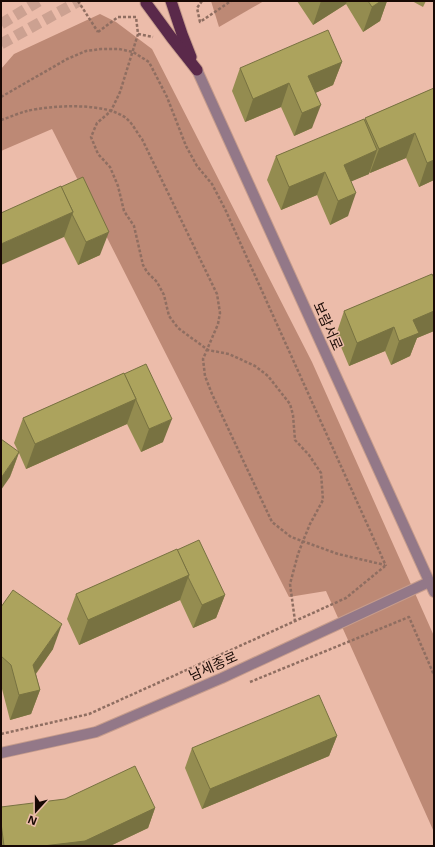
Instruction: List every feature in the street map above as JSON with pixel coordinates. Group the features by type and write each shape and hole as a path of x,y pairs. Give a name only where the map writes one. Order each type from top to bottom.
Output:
{"highway":[{"path":"171,1 182,34 197,70"},
{"path":"146,3 197,70"}],"street":[{"name":"보람서로","path":"197,70 434,592"},
{"name":"남세종로","path":"1,753 96,732 222,678 429,582"}],"path":[{"path":"78,1 98,32 118,17 136,17 138,34 120,92 111,111 98,123 91,137 98,154 110,168 118,186 124,211 134,226 143,265 147,272 157,282 164,295 168,316 178,328 208,350 229,354 255,366 268,376 290,404 293,415 295,440 321,473 323,500 302,541 290,584 295,621"},
{"path":"202,1 197,8 200,22 231,1"},
{"path":"1,97 67,59 86,51 101,49 133,52 150,62 167,97 186,146 197,166 212,184 222,203 386,566"},
{"path":"1,120 28,111 66,106 97,108 111,111 127,119 142,139 217,294 220,313 218,324 204,359 205,376 272,522 291,537 338,554 386,566"},
{"path":"1,734 89,714 346,598 386,566"},
{"path":"409,617 434,675"}],"shaded area":[{"path":"211,1 264,1 219,27"},
{"path":"100,14 116,22 152,49 312,362 434,636 434,832 326,591 289,597 52,129 1,151 1,69 14,54"}],"building":[{"path":"368,1 381,1 372,7"},
{"path":"328,30 342,62 308,76 321,105 302,113 289,83 253,99 240,68"},
{"path":"434,88 434,160 427,163 415,133 379,149 365,118"},
{"path":"364,119 377,150 344,165 356,193 338,201 325,172 289,187 276,156"},
{"path":"83,177 109,232 86,242 61,187"},
{"path":"61,186 73,212 1,244 1,213"},
{"path":"432,274 434,278 434,311 413,320 419,333 399,341 394,327 357,343 344,311"},
{"path":"146,364 172,419 149,429 124,374"},
{"path":"124,373 136,399 35,444 23,418"},
{"path":"1,439 19,452 1,478"},
{"path":"199,540 225,595 202,605 177,550"},
{"path":"177,549 189,575 88,620 76,594"},
{"path":"13,590 62,624 33,665 40,690 19,695 11,665 1,656 1,607"},
{"path":"319,695 337,736 210,789 192,748"},
{"path":"135,766 155,808 85,841 43,846 4,846 1,823 1,807 65,799"}],"tunnel":[{"path":"1,24 39,1"},
{"path":"1,44 79,1"}]}
